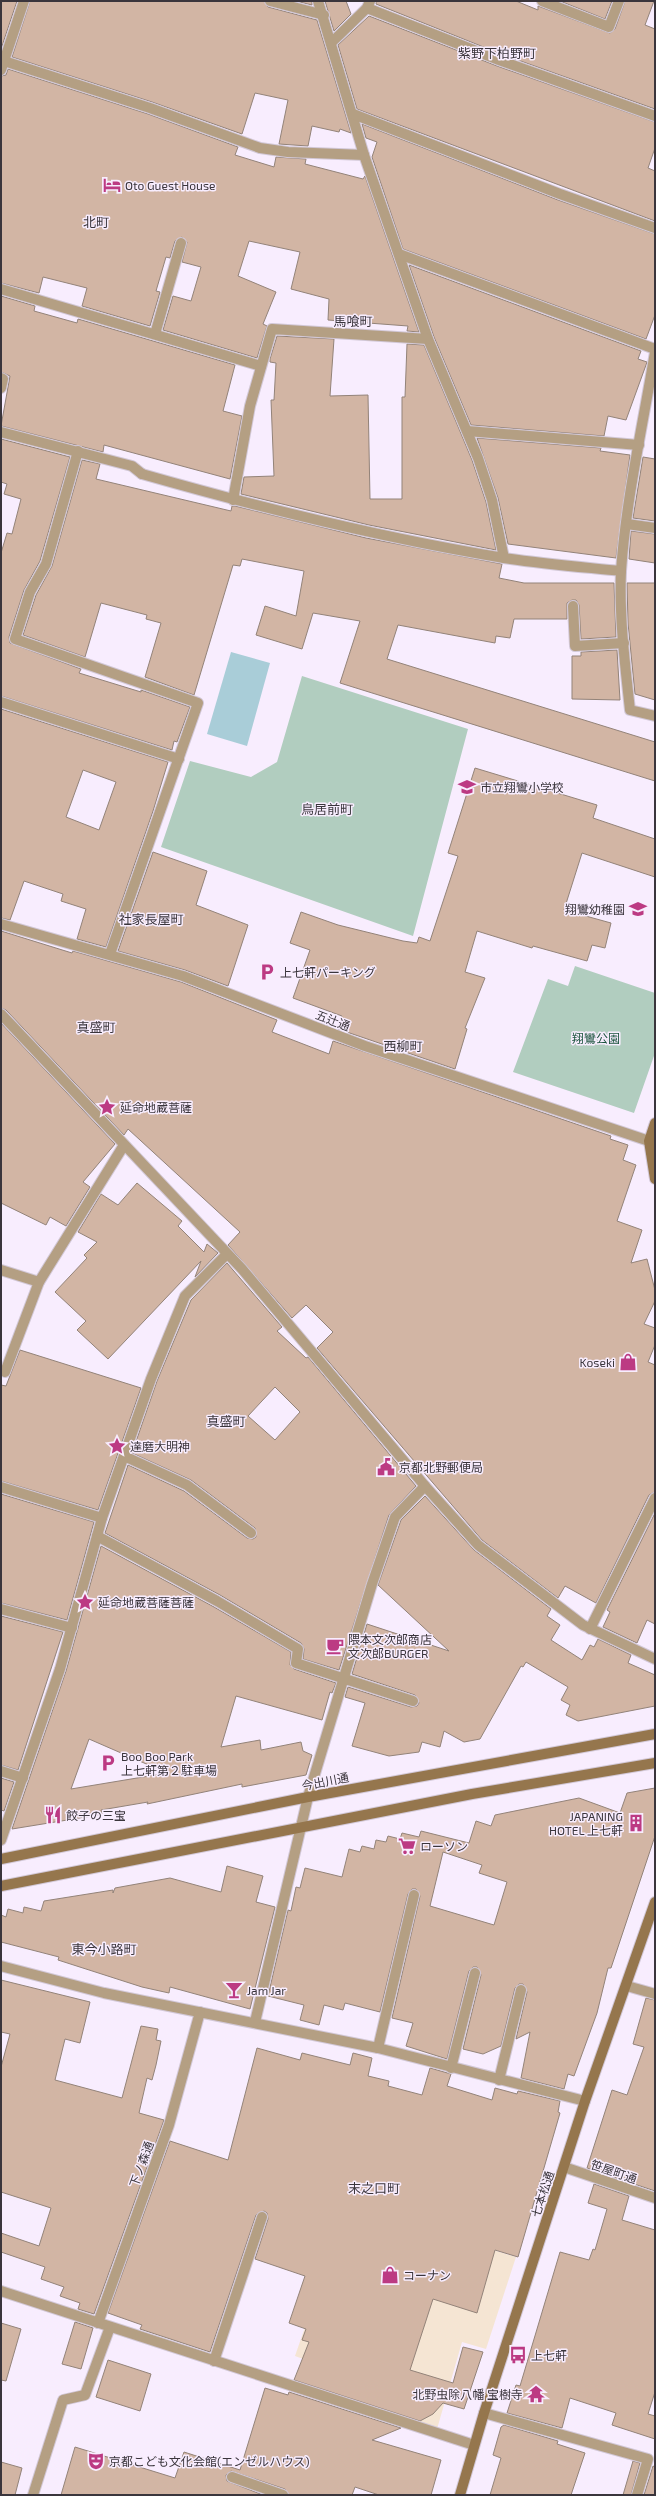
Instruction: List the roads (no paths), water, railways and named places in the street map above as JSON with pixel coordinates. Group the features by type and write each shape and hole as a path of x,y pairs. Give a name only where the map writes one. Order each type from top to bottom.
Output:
{"main road":[{"path":"655,1123 652,1142 655,1178"},
{"name":"今出川通","path":"1,1859 308,1797 655,1734"},
{"path":"1,1886 472,1794 655,1763"},
{"name":"七本松通","path":"460,2495 484,2413 585,2101 627,1986 655,1902"}],"street":[{"path":"24,1 2,66 150,108 260,148 288,152 364,155"},
{"path":"270,1 324,15"},
{"path":"318,1 324,15 364,155 428,339 467,431 492,500 504,558"},
{"path":"542,1 609,27 618,1"},
{"path":"332,43 368,5 499,60 655,116"},
{"path":"353,114 560,194 655,228"},
{"path":"154,334 181,243"},
{"path":"399,254 655,351 639,445 621,571 624,643 630,710 655,716"},
{"path":"1,289 261,366"},
{"path":"233,500 250,406 272,329 428,339"},
{"path":"1,378 3,379 1,388"},
{"path":"467,431 639,445"},
{"path":"1,432 132,466 142,474 233,500 504,558 621,571"},
{"path":"78,451 46,564 30,592 15,639 198,703 110,954"},
{"path":"627,524 655,528"},
{"path":"574,606 575,646 624,643"},
{"path":"1,702 179,759"},
{"name":"五辻通","path":"1,924 184,976 365,1046 652,1142"},
{"path":"1,1014 242,1269 425,1486 478,1545 536,1592 590,1629 655,1659"},
{"path":"5,1372 39,1282 124,1145"},
{"path":"1,1840 72,1628 102,1518 151,1379 185,1296 227,1254"},
{"path":"1,1270 39,1282"},
{"path":"124,1456 186,1485 251,1533"},
{"path":"255,2022 308,1797 395,1517 425,1486"},
{"path":"1,1487 102,1518"},
{"path":"590,1629 655,1498"},
{"path":"97,1536 217,1601 298,1649 296,1663 413,1701"},
{"path":"1,1609 72,1628"},
{"path":"1,1771 23,1778"},
{"path":"378,2048 414,1895"},
{"path":"1,1966 104,1993 255,2022 378,2048 451,2068 585,2101"},
{"path":"451,2068 475,1973"},
{"path":"627,1986 655,1994"},
{"path":"499,2080 521,1990"},
{"name":"下ノ森通","path":"98,2323 169,2125 200,2012"},
{"name":"笹屋町通","path":"564,2167 655,2198"},
{"path":"214,2361 262,2217"},
{"path":"1,2291 474,2445"},
{"path":"33,2495 63,2400 84,2395 110,2327"},
{"path":"484,2413 648,2459 637,2495"},
{"path":"232,2478 283,2495"},
{"path":"251,2495 254,2485"}],"water":[{"path":"231,652 270,663 247,746 207,734"}],"place":[{"name":"Oto Guest House","path":"112,185"},
{"name":"市立翔鸞小学校","path":"467,787"},
{"name":"翔鸞幼稚園","path":"638,909"},
{"name":"上七軒パーキング","path":"267,972"},
{"name":"延命地蔵菩薩","path":"107,1107"},
{"name":"Koseki","path":"628,1362"},
{"name":"達磨大明神","path":"117,1446"},
{"name":"京都北野郵便局","path":"386,1467"},
{"name":"延命地蔵菩薩菩薩","path":"85,1602"},
{"name":"隈本文次郎商店 文次郎BURGER","path":"335,1646"},
{"name":"Boo Boo Park 上七軒第２駐車場","path":"108,1763"},
{"name":"餃子の三宝","path":"53,1815"},
{"name":"JAPANING HOTEL 上七軒","path":"636,1823"},
{"name":"ローソン","path":"407,1846"},
{"name":"Jam Jar","path":"234,1990"},
{"name":"コーナン","path":"390,2275"},
{"name":"上七軒","path":"518,2355"},
{"name":"北野虫除八幡 宝樹寺","path":"536,2394"},
{"name":"京都こども文化会館(エンゼルハウス)","path":"96,2461"}],"district":[{"name":"紫野下柏野町","path":"497,53"},
{"name":"北町","path":"96,222"},
{"name":"馬喰町","path":"353,321"},
{"name":"鳥居前町","path":"327,809"},
{"name":"社家長屋町","path":"151,919"},
{"name":"真盛町","path":"96,1027"},
{"name":"西柳町","path":"403,1046"},
{"name":"真盛町","path":"226,1421"},
{"name":"東今小路町","path":"104,1949"},
{"name":"末之口町","path":"374,2188"}],"park label":[{"name":"翔鸞公園","path":"596,1038"}]}
